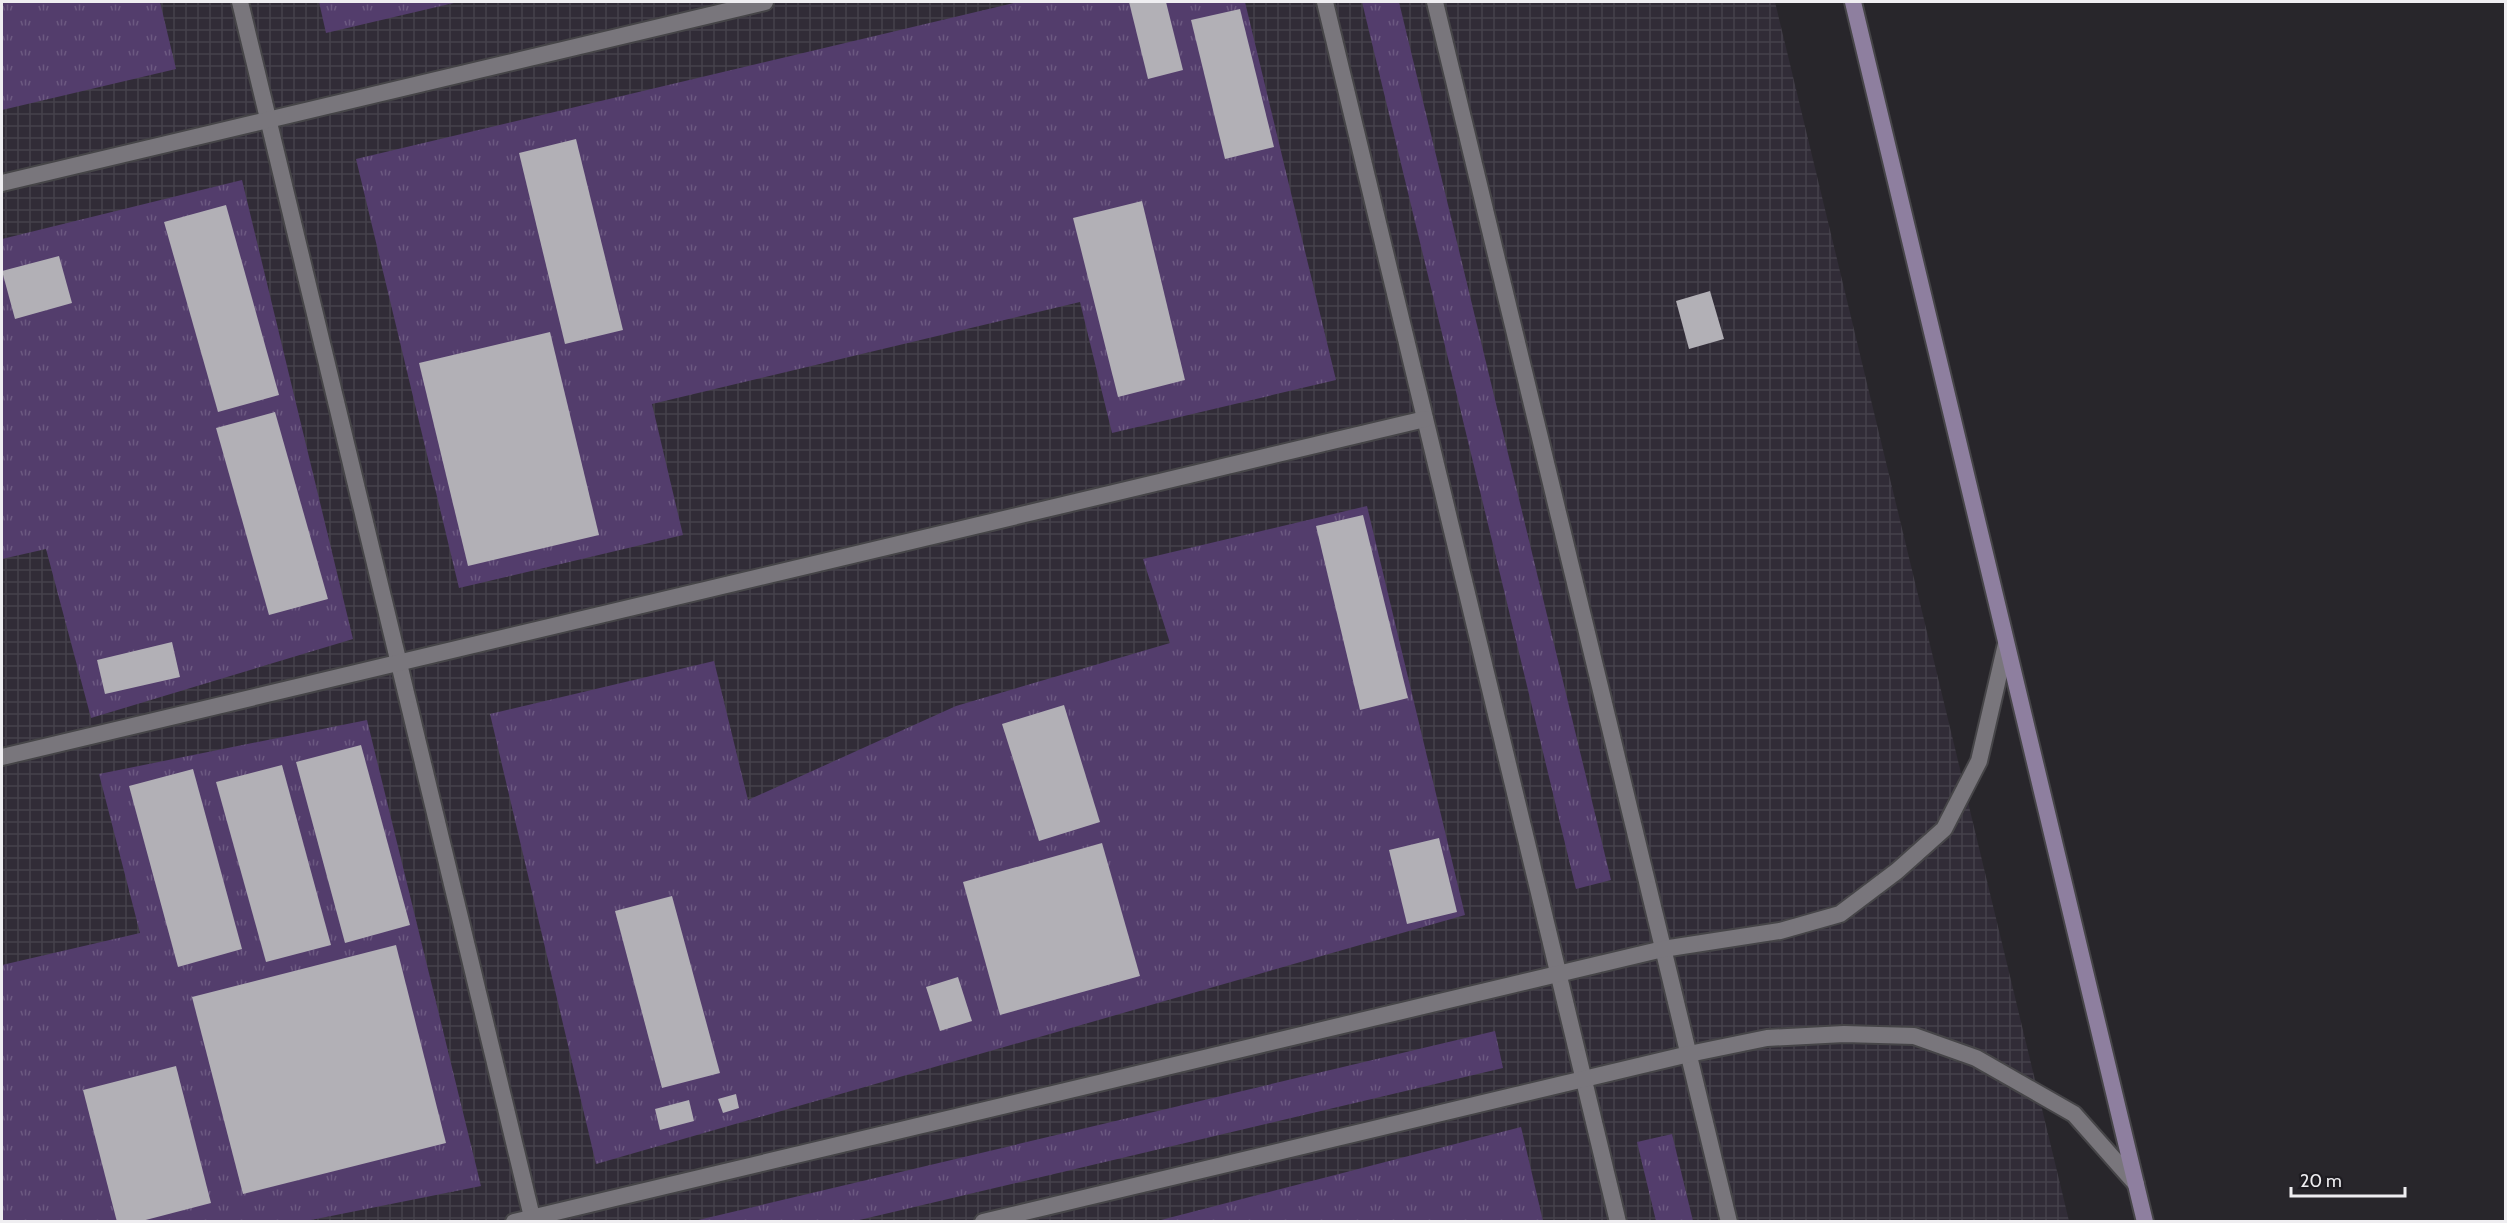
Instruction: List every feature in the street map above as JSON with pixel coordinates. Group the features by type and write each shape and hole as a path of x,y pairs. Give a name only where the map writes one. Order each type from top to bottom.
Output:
{"main road":[{"path":"1852,2 2145,1221"}],"street":[{"path":"240,2 532,1217"},
{"path":"2,183 765,2"},
{"path":"1324,2 1618,1221"},
{"path":"1435,2 1729,1221"},
{"path":"2,757 1425,419"},
{"path":"514,1221 1558,973 1663,949 1780,931 1840,914 1897,871 1944,829 1979,761 2006,644"},
{"path":"983,1221 1689,1054 1767,1038 1844,1034 1914,1036 1976,1059 2074,1114 2136,1184"}],"shaded area":[{"path":"2,2 1775,2 2069,1221 2,1222"}],"green space":[{"path":"2,2 160,2 176,69 2,110"},
{"path":"319,2 458,2 326,33"},
{"path":"1018,2 1245,2 1336,380 1112,433 1080,302 652,404 683,535 459,588 356,159"},
{"path":"1362,2 1399,2 1611,880 1576,889"},
{"path":"242,180 353,639 91,718 46,549 2,559 2,239"},
{"path":"1367,506 1465,915 596,1164 490,714 714,661 748,800 956,706 1170,643 1143,559"},
{"path":"367,720 481,1186 306,1221 2,1221 2,965 140,933 99,774"},
{"path":"1495,1031 1503,1068 855,1221 694,1221"},
{"path":"1521,1127 1543,1221 1157,1221"},
{"path":"1672,1134 1693,1221 1656,1221 1637,1142"}],"building":[{"path":"1129,2 1166,2 1183,70 1148,79"},
{"path":"1240,9 1274,147 1225,159 1191,20"},
{"path":"576,139 623,330 565,344 519,153"},
{"path":"1142,201 1185,380 1118,397 1073,218"},
{"path":"226,205 279,395 218,412 164,222"},
{"path":"59,256 72,303 15,319 2,271"},
{"path":"1710,291 1724,339 1689,349 1676,301"},
{"path":"550,332 599,535 468,566 419,363"},
{"path":"275,412 328,599 269,615 216,428"},
{"path":"1363,515 1408,698 1360,710 1316,526"},
{"path":"172,642 180,677 105,694 97,660"},
{"path":"1064,705 1100,822 1039,841 1002,724"},
{"path":"361,745 410,925 345,943 296,762"},
{"path":"282,765 331,945 266,962 216,782"},
{"path":"193,769 242,949 178,967 129,786"},
{"path":"1439,838 1457,912 1407,924 1389,850"},
{"path":"1102,843 1140,976 1000,1015 963,882"},
{"path":"672,896 720,1073 662,1088 615,911"},
{"path":"396,945 446,1143 243,1194 192,997"},
{"path":"958,977 972,1021 940,1031 926,987"},
{"path":"176,1066 211,1203 138,1222 117,1222 83,1090"},
{"path":"736,1094 739,1108 723,1113 718,1099"},
{"path":"689,1100 694,1121 660,1130 655,1109"}]}
